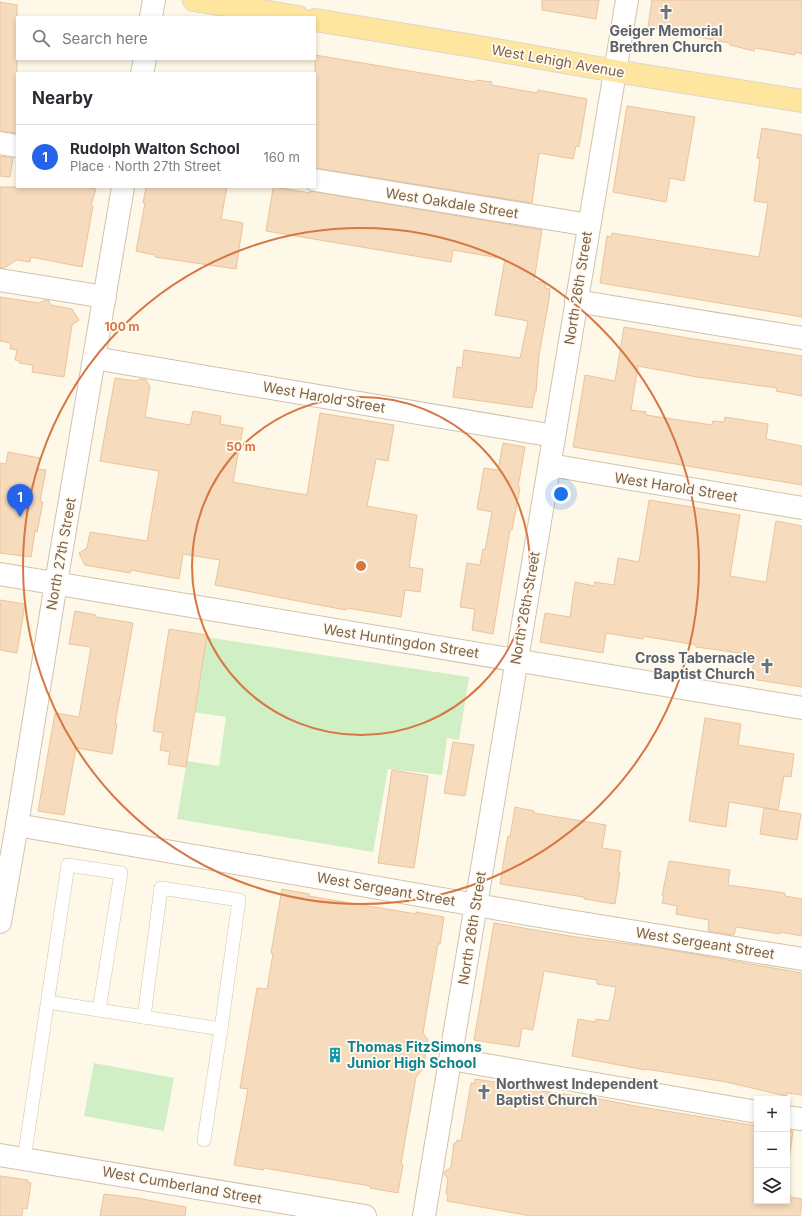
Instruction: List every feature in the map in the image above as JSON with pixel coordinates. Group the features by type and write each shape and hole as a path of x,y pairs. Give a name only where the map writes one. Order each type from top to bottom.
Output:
{"main road":[{"path":"194,0 292,16"},
{"name":"West Lehigh Avenue","path":"316,20 479,47 615,72 802,101"}],"street":[{"path":"152,16 154,0"},
{"name":"North 26th Street","path":"424,1216 627,0"},
{"path":"142,72 144,60"},
{"path":"0,143 16,146"},
{"name":"West Oakdale Street","path":"316,180 589,225"},
{"name":"North 27th Street","path":"0,922 123,188"},
{"path":"0,280 105,297"},
{"path":"576,301 802,338"},
{"name":"West Harold Street","path":"94,358 554,436"},
{"name":"West Harold Street","path":"550,466 802,508"},
{"name":"West Huntingdon Street","path":"0,574 802,708"},
{"name":"West Sergeant Street","path":"17,825 475,905 802,959"},
{"path":"450,1059 754,1111"},
{"path":"790,1117 802,1119"},
{"name":"West Cumberland Street","path":"0,1155 365,1216"}],"lane":[{"path":"24,1159 68,865 121,873 99,1010"},
{"path":"144,1017 161,888 239,900 204,1140"},
{"path":"48,1002 221,1029"}],"green space":[{"path":"205,637 469,677 459,740 447,738 442,775 388,769 373,852 177,819 187,761 219,766 226,717 193,712"},
{"path":"94,1063 174,1078 164,1131 84,1116"}],"building":[{"path":"542,0 599,0 596,19 542,10"},
{"path":"652,0 802,0 802,54 795,52 795,55 755,48 754,51 730,45 729,43 648,27"},
{"path":"0,2 17,5 17,72 16,133 0,131"},
{"path":"316,55 475,82 476,80 492,82 492,85 537,93 538,90 587,99 579,147 576,146 573,159 539,153 532,203 316,168"},
{"path":"627,106 695,117 684,181 670,178 666,202 613,192"},
{"path":"762,128 802,135 802,317 600,283 607,236 611,237 612,233 759,257 768,203 754,201 760,159 757,158"},
{"path":"0,156 13,158 10,177 0,176"},
{"path":"0,187 96,189 91,205 93,206 82,267 31,257 30,262 17,260 4,268 0,268"},
{"path":"146,188 227,188 221,219 243,223 236,269 155,257 155,255 136,251 145,203 143,203"},
{"path":"280,188 310,193 310,191 542,230 534,281 546,283 545,288 550,289 550,294 539,355 536,392 532,408 453,397 457,367 462,368 464,350 520,358 528,321 495,315 505,259 453,250 451,262 266,231 273,189"},
{"path":"0,297 39,303 48,300 51,305 72,309 79,320 72,325 64,377 32,372 33,365 19,363 20,361 15,360 17,350 10,349 11,343 0,341"},
{"path":"624,327 802,356 802,396 776,391 777,388 697,377 638,366 631,410 646,412 646,415 712,425 713,421 724,422 725,417 768,424 766,439 802,446 802,485 573,447 585,375 615,381"},
{"path":"115,378 136,381 140,379 146,380 150,387 145,417 190,425 193,411 221,416 220,424 243,428 233,482 271,489 307,495 320,413 394,425 388,461 376,459 367,506 417,515 409,567 423,569 420,592 405,590 401,617 347,608 346,610 215,585 220,560 183,554 179,579 131,570 130,573 85,565 79,553 87,548 90,532 147,541 159,471 100,461"},
{"path":"503,443 525,447 518,487 520,488 512,530 510,530 493,634 472,630 475,609 460,607 467,563 480,565 483,549 485,550 492,512 477,509 484,468 498,470"},
{"path":"8,452 40,458 38,469 46,470 40,502 43,502 37,532 35,531 31,557 0,553 0,463 6,464"},
{"path":"649,500 740,515 730,576 766,582 776,521 802,526 802,687 751,679 755,655 696,647 696,645 643,636 643,639 606,633 603,653 540,642 545,613 570,617 575,582 594,586 595,582 614,585 618,558 639,562"},
{"path":"0,600 25,604 17,653 0,650"},
{"path":"75,611 96,615 96,617 133,623 115,724 117,724 112,754 76,748 64,815 38,811 55,713 79,717 91,647 69,644"},
{"path":"169,629 207,635 186,767 168,764 170,752 160,750 163,733 153,731"},
{"path":"705,718 741,724 738,745 794,754 791,777 784,776 778,810 729,802 726,827 689,821"},
{"path":"453,742 474,745 465,796 444,793"},
{"path":"392,770 428,776 414,868 378,863"},
{"path":"515,807 534,811 534,813 606,825 602,848 621,851 618,872 620,872 615,904 584,899 584,897 500,884 508,836 510,837"},
{"path":"764,808 801,814 797,840 760,834"},
{"path":"669,861 730,870 728,885 785,893 785,896 802,899 802,936 736,927 734,935 708,931 709,920 676,914 677,906 662,903"},
{"name":"Thomas FitzSimons Junior High School","path":"282,889 309,894 309,896 416,914 416,912 444,917 423,1033 428,1040 423,1069 416,1077 401,1164 403,1165 398,1193 370,1188 370,1186 264,1168 263,1170 234,1165 248,1089 240,1088 257,988 267,989 273,954 271,953"},
{"path":"494,923 576,937 653,947 802,973 802,1095 787,1093 786,1096 726,1082 645,1070 572,1056 578,1019 595,1022 596,1019 609,1021 616,987 597,984 597,980 544,971 533,1030 522,1028 519,1047 474,1040"},
{"path":"475,1079 502,1083 504,1081 512,1082 514,1086 535,1090 600,1099 754,1126 754,1204 790,1204 790,1197 802,1199 800,1216 531,1216 447,1201 448,1195 446,1194 448,1179 444,1172 451,1167 454,1143 456,1143 457,1140 461,1141 471,1083 474,1084"},
{"path":"790,1130 793,1131 790,1152"},
{"path":"0,1176 28,1180 27,1182 31,1183 27,1209 23,1208 22,1216 0,1216"},
{"path":"104,1194 137,1198 186,1207 185,1216 100,1216"}],"place":[{"name":"Geiger Memorial Brethren Church","path":"666,12"},
{"name":"Rudolph Walton School","path":"20,517"},
{"name":"Cross Tabernacle Baptist Church","path":"767,666"},
{"name":"Thomas FitzSimons Junior High School","path":"335,1055"},
{"name":"Northwest Independent Baptist Church","path":"484,1092"}]}
